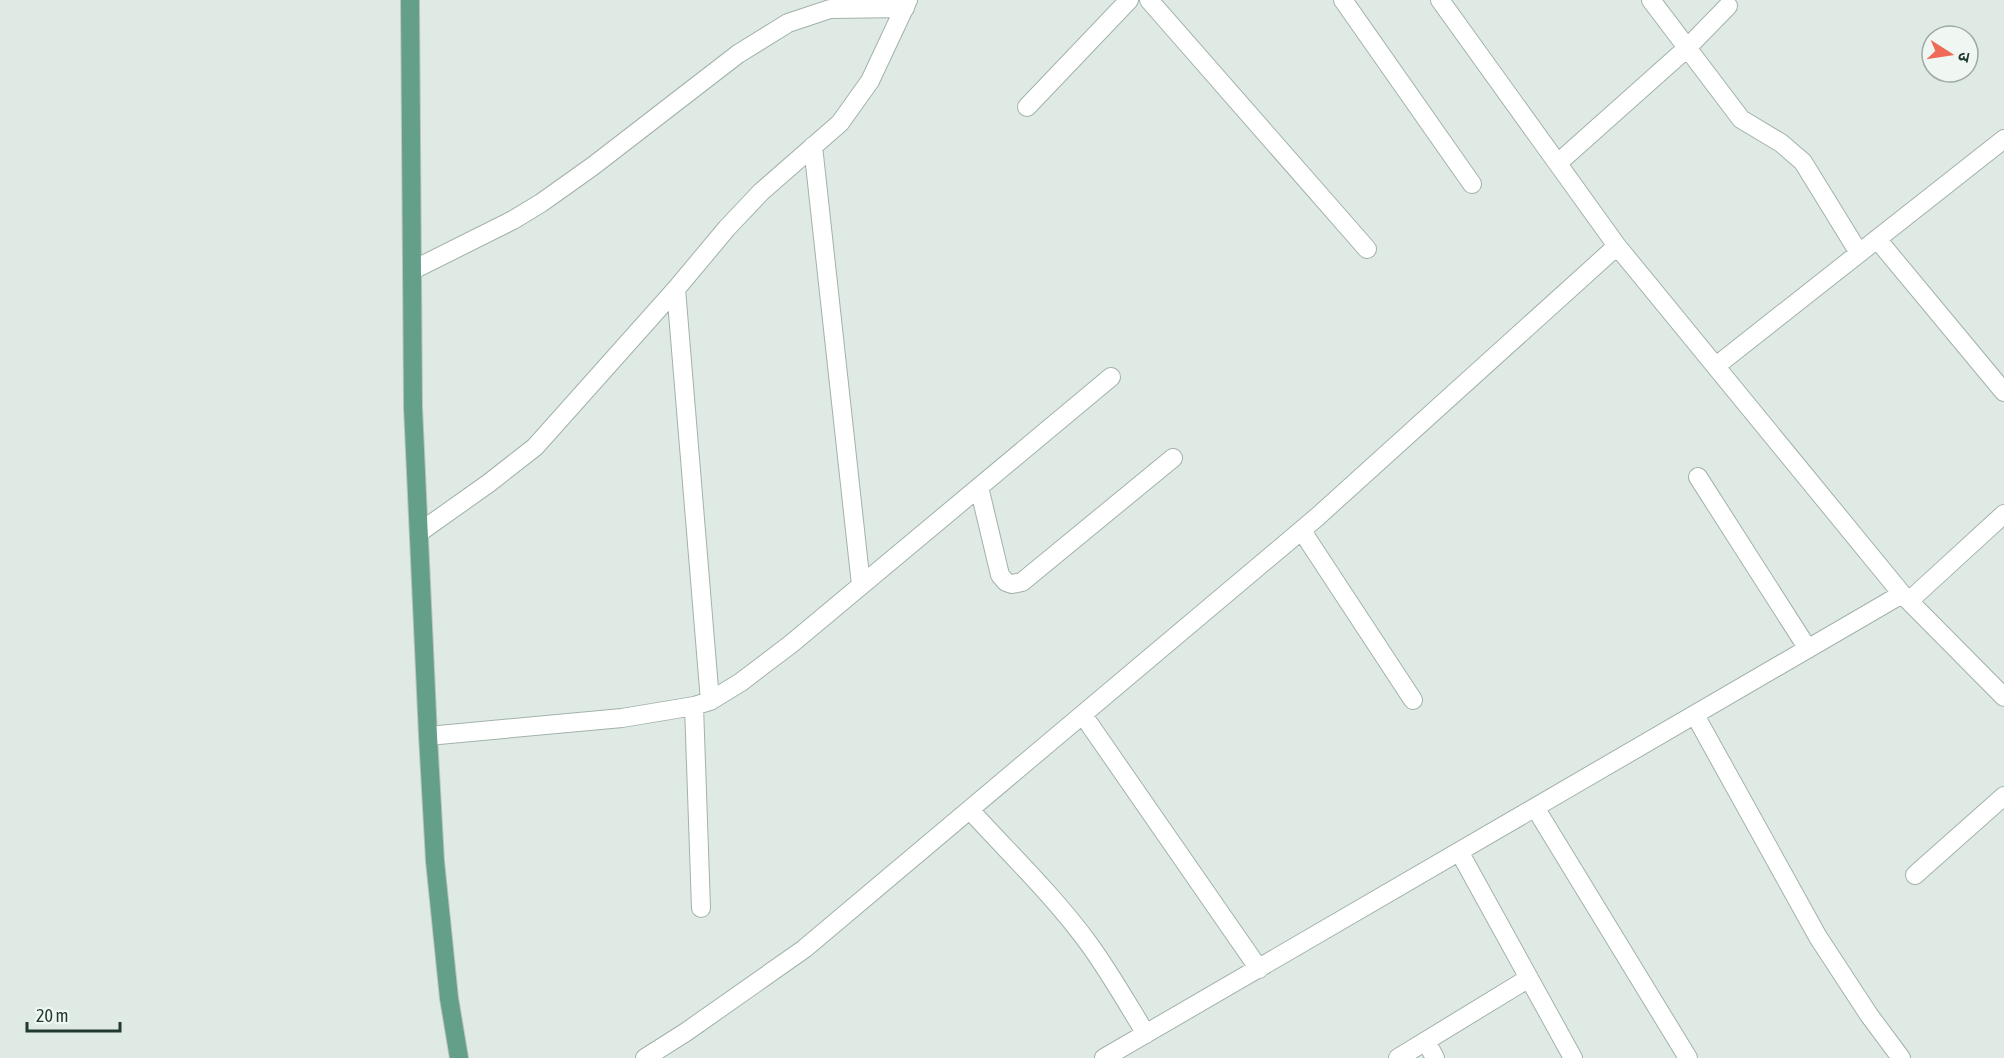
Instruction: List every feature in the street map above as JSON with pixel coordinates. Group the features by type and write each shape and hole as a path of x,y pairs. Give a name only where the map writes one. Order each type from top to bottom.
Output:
{"main road":[{"path":"411,0 413,406 435,861 459,1058"}],"street":[{"path":"1027,107 1129,0"},
{"path":"1149,0 1367,249"},
{"path":"1343,0 1472,184"},
{"path":"1440,0 1617,246 1906,597 2004,697"},
{"path":"1651,0 1741,119 1781,143 1803,162 1859,252"},
{"path":"412,270 513,220 542,203 738,54 788,23 828,4 907,4 870,81 840,123 761,192 727,228 676,289 535,447 420,532"},
{"path":"1558,163 1687,48 1728,6"},
{"path":"1716,366 2004,139"},
{"path":"813,146 861,585"},
{"path":"1877,239 2004,392"},
{"path":"645,1058 687,1032 804,949 1302,531 1617,246"},
{"path":"676,289 702,703 701,908"},
{"path":"428,736 622,718 702,703 749,675 1111,377"},
{"path":"980,487 1000,575 1006,582 1016,584 1022,582 1173,458"},
{"path":"1698,477 1808,649"},
{"path":"1104,1058 1133,1050 1146,1034 1808,649 1906,597 2004,514"},
{"path":"1302,531 1413,700"},
{"path":"1083,715 1259,969"},
{"path":"1695,715 1818,937 1869,1015 1901,1058"},
{"path":"1915,875 2004,796"},
{"path":"1536,808 1688,1058"},
{"path":"970,810 1056,904 1088,943 1146,1034"},
{"path":"1460,853 1574,1058"},
{"path":"1398,1058 1529,978"},
{"path":"1426,1041 1435,1058"}]}
